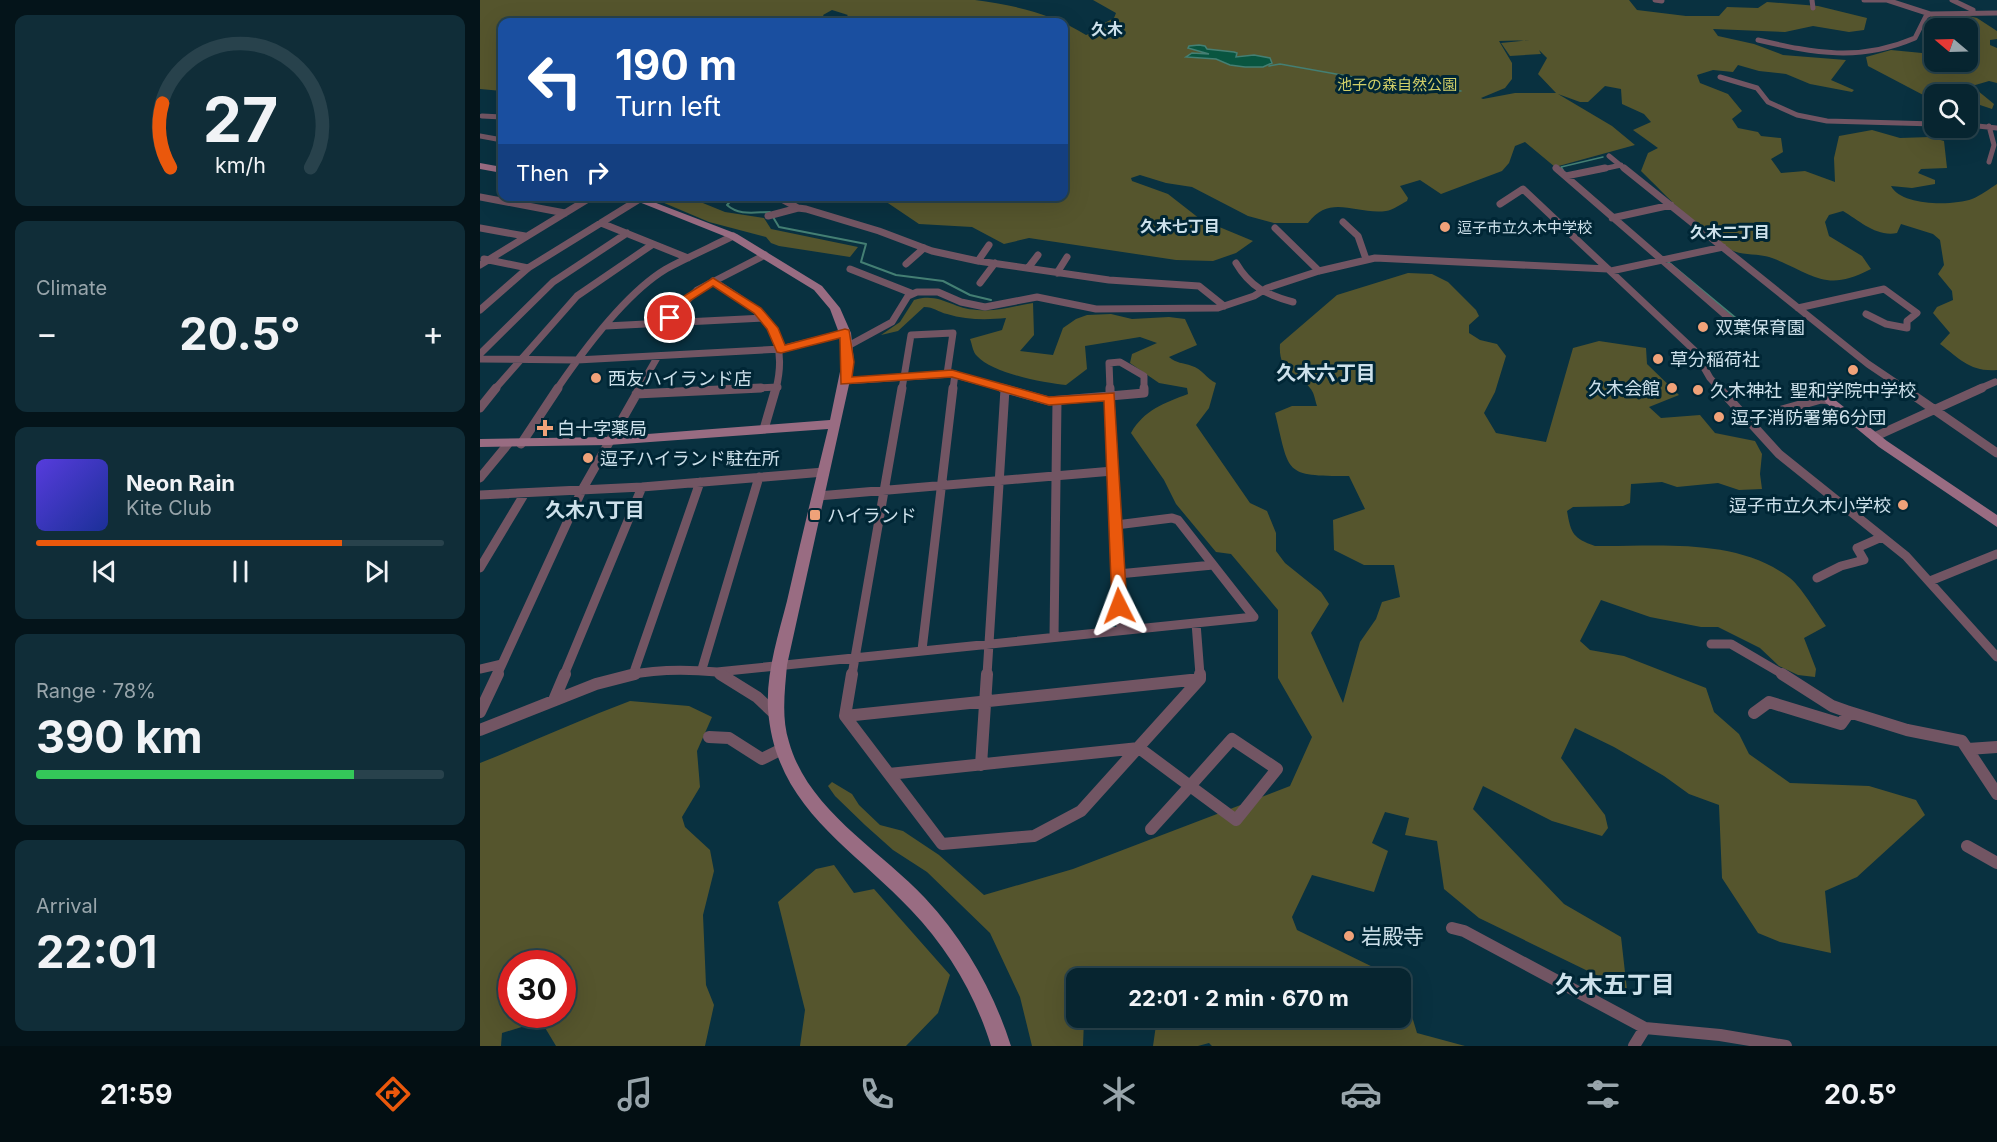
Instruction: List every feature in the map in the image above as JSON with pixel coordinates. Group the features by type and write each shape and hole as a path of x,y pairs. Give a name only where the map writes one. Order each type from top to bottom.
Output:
{"street":[{"path":"1655,0 1662,1"},
{"path":"1812,0 1813,8"},
{"path":"1864,0 1887,0 1930,14 1997,12"},
{"path":"1952,0 1978,12"},
{"path":"1758,40 1810,52 1873,54 1915,38 1926,16 1930,14"},
{"path":"1720,77 1757,88 1768,102 1797,115 1827,121 1924,124"},
{"path":"481,115 498,117"},
{"path":"1978,125 1997,128"},
{"path":"1989,126 1996,141 1996,150 1989,162"},
{"path":"480,136 498,139"},
{"path":"1609,156 1868,364 1997,453"},
{"path":"1568,176 1621,165"},
{"path":"480,166 498,169"},
{"path":"1556,168 1568,176 1745,332 1748,332"},
{"path":"1500,204 1523,189 1694,350 1710,378 1779,454 1906,556 1997,657"},
{"path":"480,197 498,200"},
{"path":"501,201 565,213"},
{"path":"482,261 585,201"},
{"path":"480,310 528,268 601,223 629,201"},
{"path":"641,201 733,236 818,288 835,308 848,346 845,381 779,664 775,714 782,749 790,770 811,804 845,838 902,888 955,946 985,1002 1001,1046"},
{"path":"785,201 798,208 879,231 924,248 978,261 1109,280 1199,286 1224,306"},
{"path":"1614,217 1671,205"},
{"path":"771,216 798,208"},
{"path":"1343,222 1358,236 1366,259"},
{"path":"601,223 688,258"},
{"path":"480,228 525,237"},
{"path":"1275,228 1319,271"},
{"path":"480,354 553,282 627,234"},
{"path":"480,478 515,444 577,360 637,291 665,270 733,236"},
{"path":"480,408 519,360 585,290 653,244"},
{"path":"978,261 989,245"},
{"path":"850,269 911,293 938,292 961,302 985,307 1037,297 1096,309 1224,306 1319,271 1366,259 1610,270 1723,247"},
{"path":"906,264 924,248"},
{"path":"667,323 688,298 713,281 765,255"},
{"path":"1028,268 1038,255"},
{"path":"1057,273 1067,257"},
{"path":"482,261 528,268"},
{"path":"1236,263 1242,274 1260,292 1293,302"},
{"path":"980,283 995,264"},
{"path":"713,281 748,303 765,318 781,349 778,387 764,429"},
{"path":"1798,308 1884,289 1917,313 1907,321 1907,328 1886,324 1866,314"},
{"path":"848,346 892,322 911,293"},
{"path":"606,326 765,318"},
{"path":"480,359 577,360 781,349 845,333"},
{"path":"921,650 941,486 951,374 952,333 911,335 845,716 942,844 1034,836 1081,811 1200,679 1196,623"},
{"path":"480,712 582,490 658,356"},
{"path":"845,381 951,374 1049,401 1057,401 1110,396 1144,393 1144,376 1120,362 1109,363 1110,396 1113,471 1120,630"},
{"path":"1875,437 1995,382"},
{"path":"636,394 778,387"},
{"path":"981,765 1005,389"},
{"path":"480,396 490,396"},
{"path":"1747,420 1821,399 1830,400 1875,437 1997,522"},
{"path":"1054,637 1057,401"},
{"path":"480,443 609,441 835,424"},
{"path":"818,496 1113,471"},
{"path":"480,495 642,487 824,472"},
{"path":"702,669 759,477"},
{"path":"634,672 700,482"},
{"path":"554,700 642,487"},
{"path":"480,568 525,493"},
{"path":"480,730 554,700 634,672 656,669 702,669 717,672 1254,617 1178,520 1172,518 1116,525"},
{"path":"1817,578 1841,566 1864,560 1857,548 1882,537"},
{"path":"1930,581 1959,567 1971,565 1997,554"},
{"path":"1118,573 1213,565"},
{"path":"1712,644 1731,644 1832,706 1907,730 1962,741 1997,794"},
{"path":"480,669 502,664"},
{"path":"717,672 757,697 775,714"},
{"path":"845,716 1200,679"},
{"path":"1754,713 1769,702 1841,724 1846,717 1846,711"},
{"path":"709,737 729,738 762,759 782,749"},
{"path":"889,774 1139,748 1191,786 1236,820 1277,769 1232,739 1191,786 1152,830"},
{"path":"1968,749 1997,747"},
{"path":"1967,846 1997,863"},
{"path":"1452,928 1464,932 1645,1028 1720,1035 1786,1046"},
{"path":"1635,1046 1645,1028"}],"green space":[{"path":"480,0 975,0 1019,8 1052,18 845,18 848,15 832,10 823,15 825,18 498,18 498,91 480,89"},
{"name":"池子の森自然公園","path":"1093,0 1629,0 1637,10 1686,16 1719,16 1727,7 1758,8 1767,2 1818,6 1867,18 1864,30 1849,32 1813,26 1785,32 1713,29 1718,36 1754,44 1783,55 1846,60 1831,80 1854,90 1852,92 1810,84 1786,74 1759,71 1738,65 1733,72 1713,70 1697,75 1700,83 1728,94 1742,111 1732,119 1738,128 1758,132 1761,136 1781,138 1783,152 1771,159 1781,173 1805,171 1835,182 1834,158 1839,136 1872,130 1900,138 1924,137 1944,141 1947,168 1921,169 1918,173 1935,180 1935,184 1912,188 1891,186 1905,197 1928,203 1952,203 1975,198 1997,184 1997,370 1972,367 1940,344 1950,333 1933,313 1937,307 1953,300 1952,291 1938,274 1944,265 1940,240 1933,234 1901,224 1897,233 1882,233 1843,211 1829,215 1825,222 1829,236 1862,256 1871,269 1842,280 1820,278 1772,258 1731,250 1696,224 1641,171 1648,153 1658,148 1633,130 1651,122 1644,114 1622,104 1621,89 1605,86 1588,102 1580,102 1558,94 1612,126 1635,145 1555,167 1525,142 1515,146 1509,163 1502,171 1441,194 1420,180 1400,186 1408,198 1407,201 1386,211 1334,207 1316,214 1308,223 1274,223 1248,216 1192,187 1166,183 1140,175 1131,178 1132,181 1168,194 1200,219 1253,241 1236,253 1213,261 1176,260 1029,238 1004,244 972,227 919,224 885,201 1068,201 1068,25 1086,35 1100,30 1097,27 1114,18 1116,13","holes":["1530,40 1501,43 1510,56 1541,54 1539,50 1547,58 1538,74 1556,93 1515,93 1481,98 1505,88 1512,79 1512,63 1499,41"]},
{"path":"1960,14 1977,18 1930,18 1932,15"},
{"path":"1978,19 1997,31 1997,39 1990,40 1990,45 1997,48 1997,83 1989,81 1978,84 1924,84 1924,95 1868,66 1866,57 1891,50 1924,52 1924,72 1978,72"},
{"path":"1978,91 1994,104 1992,109 1980,105"},
{"path":"659,201 698,201 725,212 764,218 771,229 858,247 850,257 779,246 771,243 766,237 709,222"},
{"path":"1408,273 1432,274 1448,282 1476,310 1479,316 1469,325 1469,333 1480,340 1497,344 1506,356 1495,392 1484,413 1496,433 1546,442 1573,348 1599,341 1646,348 1647,364 1679,395 1649,407 1661,418 1700,415 1715,433 1755,441 1762,454 1760,474 1762,489 1739,490 1718,483 1677,487 1662,482 1631,484 1630,503 1623,506 1573,507 1567,511 1570,525 1574,534 1595,546 1670,546 1721,550 1769,565 1790,578 1826,626 1804,638 1816,669 1815,677 1798,675 1779,666 1760,648 1718,627 1701,627 1650,617 1601,600 1580,641 1590,650 1624,656 1706,688 1714,712 1739,734 1749,754 1790,783 1869,786 1916,800 1925,815 1857,877 1825,891 1831,953 1780,942 1758,933 1722,878 1719,805 1689,794 1664,776 1614,747 1575,728 1561,758 1605,815 1608,828 1602,836 1552,821 1483,786 1473,809 1564,904 1621,937 1627,990 1479,918 1444,889 1437,841 1405,835 1409,818 1385,812 1372,843 1388,851 1374,892 1312,875 1292,917 1297,930 1375,968 1066,968 1066,1028 1084,1028 1083,1046 1032,1046 1020,997 990,933 927,872 893,850 835,796 828,786 832,782 852,794 859,805 880,825 903,831 939,855 984,895 1073,869 1290,786 1312,737 1278,678 1278,610 1231,554 1216,552 1176,504 1164,480 1131,433 1148,413 1188,394 1187,388 1159,383 1130,363 1132,354 1157,343 1140,337 1085,346 1087,369 1066,385 1006,372 984,362 976,355 970,339 1002,330 1006,318 962,317 924,307 898,331 881,335 900,322 914,300 923,298 939,299 968,309 984,310 1033,303 1034,335 1020,351 1053,355 1063,328 1087,315 1111,314 1132,319 1169,317 1185,319 1197,345 1169,357 1195,367 1216,383 1209,408 1196,425 1250,503 1267,511 1276,533 1276,551 1285,563 1321,592 1329,604 1311,633 1343,703 1360,642 1376,619 1382,602 1400,597 1394,565 1364,565 1334,550 1333,520 1365,509 1349,476 1312,475 1293,467 1284,449 1275,413 1292,406 1317,406 1305,382 1289,370 1282,361 1280,344 1337,295"},
{"path":"630,701 689,706 712,717 697,751 700,787 682,817 685,827 710,850 714,871 703,915 706,985 714,1005 705,1046 556,1046 545,1028 576,1028 576,950 498,950 498,1028 518,1028 502,1033 501,1046 480,1046 480,763"},
{"path":"834,865 854,893 874,889 950,975 938,1013 906,1046 800,1046 805,1010 778,902 816,869"},
{"path":"1411,1013 1417,1033 1465,1046 1212,1046 1209,1043 1198,1046 1153,1046 1156,1028 1411,1028"}],"shaded area":[{"path":"1199,45 1207,49 1234,52 1237,53 1236,57 1254,55 1270,58 1272,63 1263,67 1245,67 1230,65 1216,59 1186,57 1192,53 1209,54 1188,48"}],"waterway":[{"path":"1269,66 1280,64 1364,79 1399,81 1417,87 1461,91"},
{"path":"1563,170 1561,167 1603,157"},
{"path":"731,201 727,205 737,211 770,212 779,227 866,244 861,262 896,275 943,281 970,295 991,300"},
{"path":"1667,261 1755,334"}],"place":[{"name":"逗子市立久木中学校","path":"1445,227"},
{"name":"双葉保育園","path":"1703,327"},
{"name":"草分稲荷社","path":"1658,359"},
{"name":"聖和学院中学校","path":"1853,370"},
{"name":"西友ハイランド店","path":"596,378"},
{"name":"久木会館","path":"1672,388"},
{"name":"久木神社","path":"1698,390"},
{"name":"逗子消防署第6分団","path":"1719,417"},
{"name":"白十字薬局","path":"545,428"},
{"name":"逗子ハイランド駐在所","path":"588,458"},
{"name":"逗子市立久木小学校","path":"1903,505"},
{"name":"ハイランド","path":"815,515"},
{"name":"岩殿寺","path":"1349,936"}],"district":[{"name":"久木","path":"1107,29"},
{"name":"久木七丁目","path":"1180,226"},
{"name":"久木二丁目","path":"1730,232"},
{"name":"久木六丁目","path":"1326,373"},
{"name":"久木八丁目","path":"595,510"},
{"name":"久木五丁目","path":"1615,984"}],"route":[{"path":"670,318 688,298 713,281 758,310 772,328 781,349 845,333 848,362 845,381 952,374 1049,401 1110,396 1119,606"}]}
